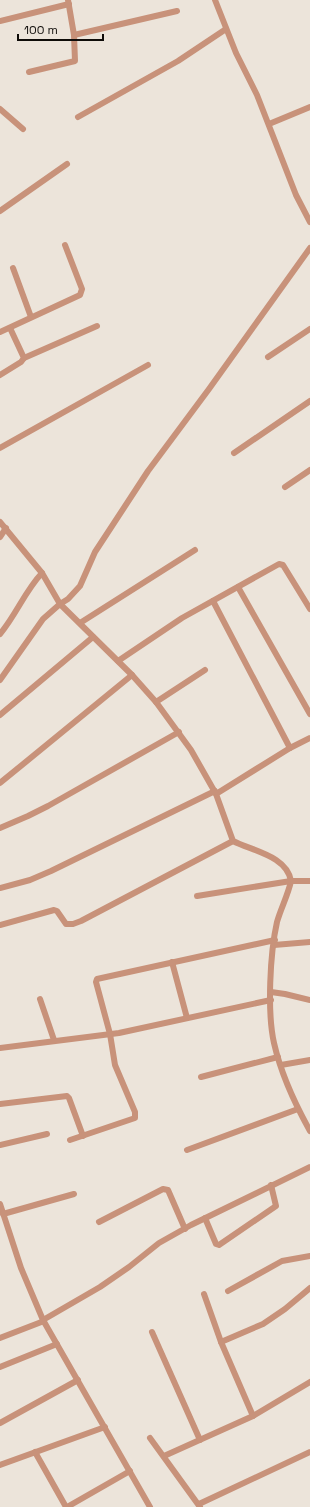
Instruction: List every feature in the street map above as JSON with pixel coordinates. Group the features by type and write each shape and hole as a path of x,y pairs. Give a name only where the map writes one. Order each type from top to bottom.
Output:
{"street":[{"path":"215,0 236,53 257,95 287,174 310,222"},
{"path":"0,21 68,2 74,36 76,58 74,62 29,72"},
{"path":"74,36 177,11"},
{"path":"78,117 178,61 226,29"},
{"path":"269,124 310,107"},
{"path":"2,113 23,129"},
{"path":"0,211 67,164"},
{"path":"0,332 82,293 82,289 65,245"},
{"path":"0,680 43,619 68,599 80,586 95,552 148,471 209,390 310,248"},
{"path":"13,268 32,318"},
{"path":"0,375 21,362 24,358 97,326"},
{"path":"10,328 24,358"},
{"path":"268,357 310,329"},
{"path":"0,448 148,365"},
{"path":"234,453 310,401"},
{"path":"285,487 310,470"},
{"path":"0,522 42,573 60,604 132,675 156,702 179,732 199,761 215,792 233,841 277,860 287,870 291,881 280,912 274,943 271,974 272,1033 278,1057 298,1109 310,1131"},
{"path":"0,537 6,528"},
{"path":"80,623 195,550"},
{"path":"118,662 182,618 281,564 310,609"},
{"path":"0,634 8,624 33,583 42,573"},
{"path":"238,587 310,714"},
{"path":"212,601 290,748"},
{"path":"0,715 93,637"},
{"path":"156,702 205,670"},
{"path":"0,783 132,675"},
{"path":"0,828 48,806 179,732"},
{"path":"0,888 30,880 51,871 215,792 310,738"},
{"path":"0,925 54,910 57,911 66,924 81,922 233,841"},
{"path":"197,896 291,881 310,881"},
{"path":"70,1140 135,1118 135,1112 115,1065 110,1034 96,982 97,979 172,962 274,943 310,942"},
{"path":"172,962 187,1018"},
{"path":"271,992 310,1000"},
{"path":"40,999 54,1040"},
{"path":"0,1048 130,1031 271,1000"},
{"path":"201,1077 278,1057"},
{"path":"281,1065 310,1060"},
{"path":"0,1104 67,1096 84,1136"},
{"path":"187,1150 298,1109"},
{"path":"0,1145 47,1134"},
{"path":"0,1337 43,1320 100,1287 130,1268 156,1246 205,1218 271,1185 310,1168"},
{"path":"205,1218 216,1244 219,1245 276,1206 271,1185"},
{"path":"99,1222 160,1189 166,1189 168,1190 185,1229"},
{"path":"3,1214 74,1194"},
{"path":"0,1204 21,1268 43,1320 150,1507"},
{"path":"228,1291 282,1261 310,1256"},
{"path":"221,1342 263,1324 285,1309 310,1288"},
{"path":"204,1294 221,1342 253,1416"},
{"path":"152,1332 200,1440"},
{"path":"0,1367 57,1344"},
{"path":"0,1423 78,1380"},
{"path":"164,1456 253,1416 310,1382"},
{"path":"0,1465 105,1427"},
{"path":"150,1438 199,1506 310,1452"},
{"path":"35,1452 67,1507 130,1471"}]}
